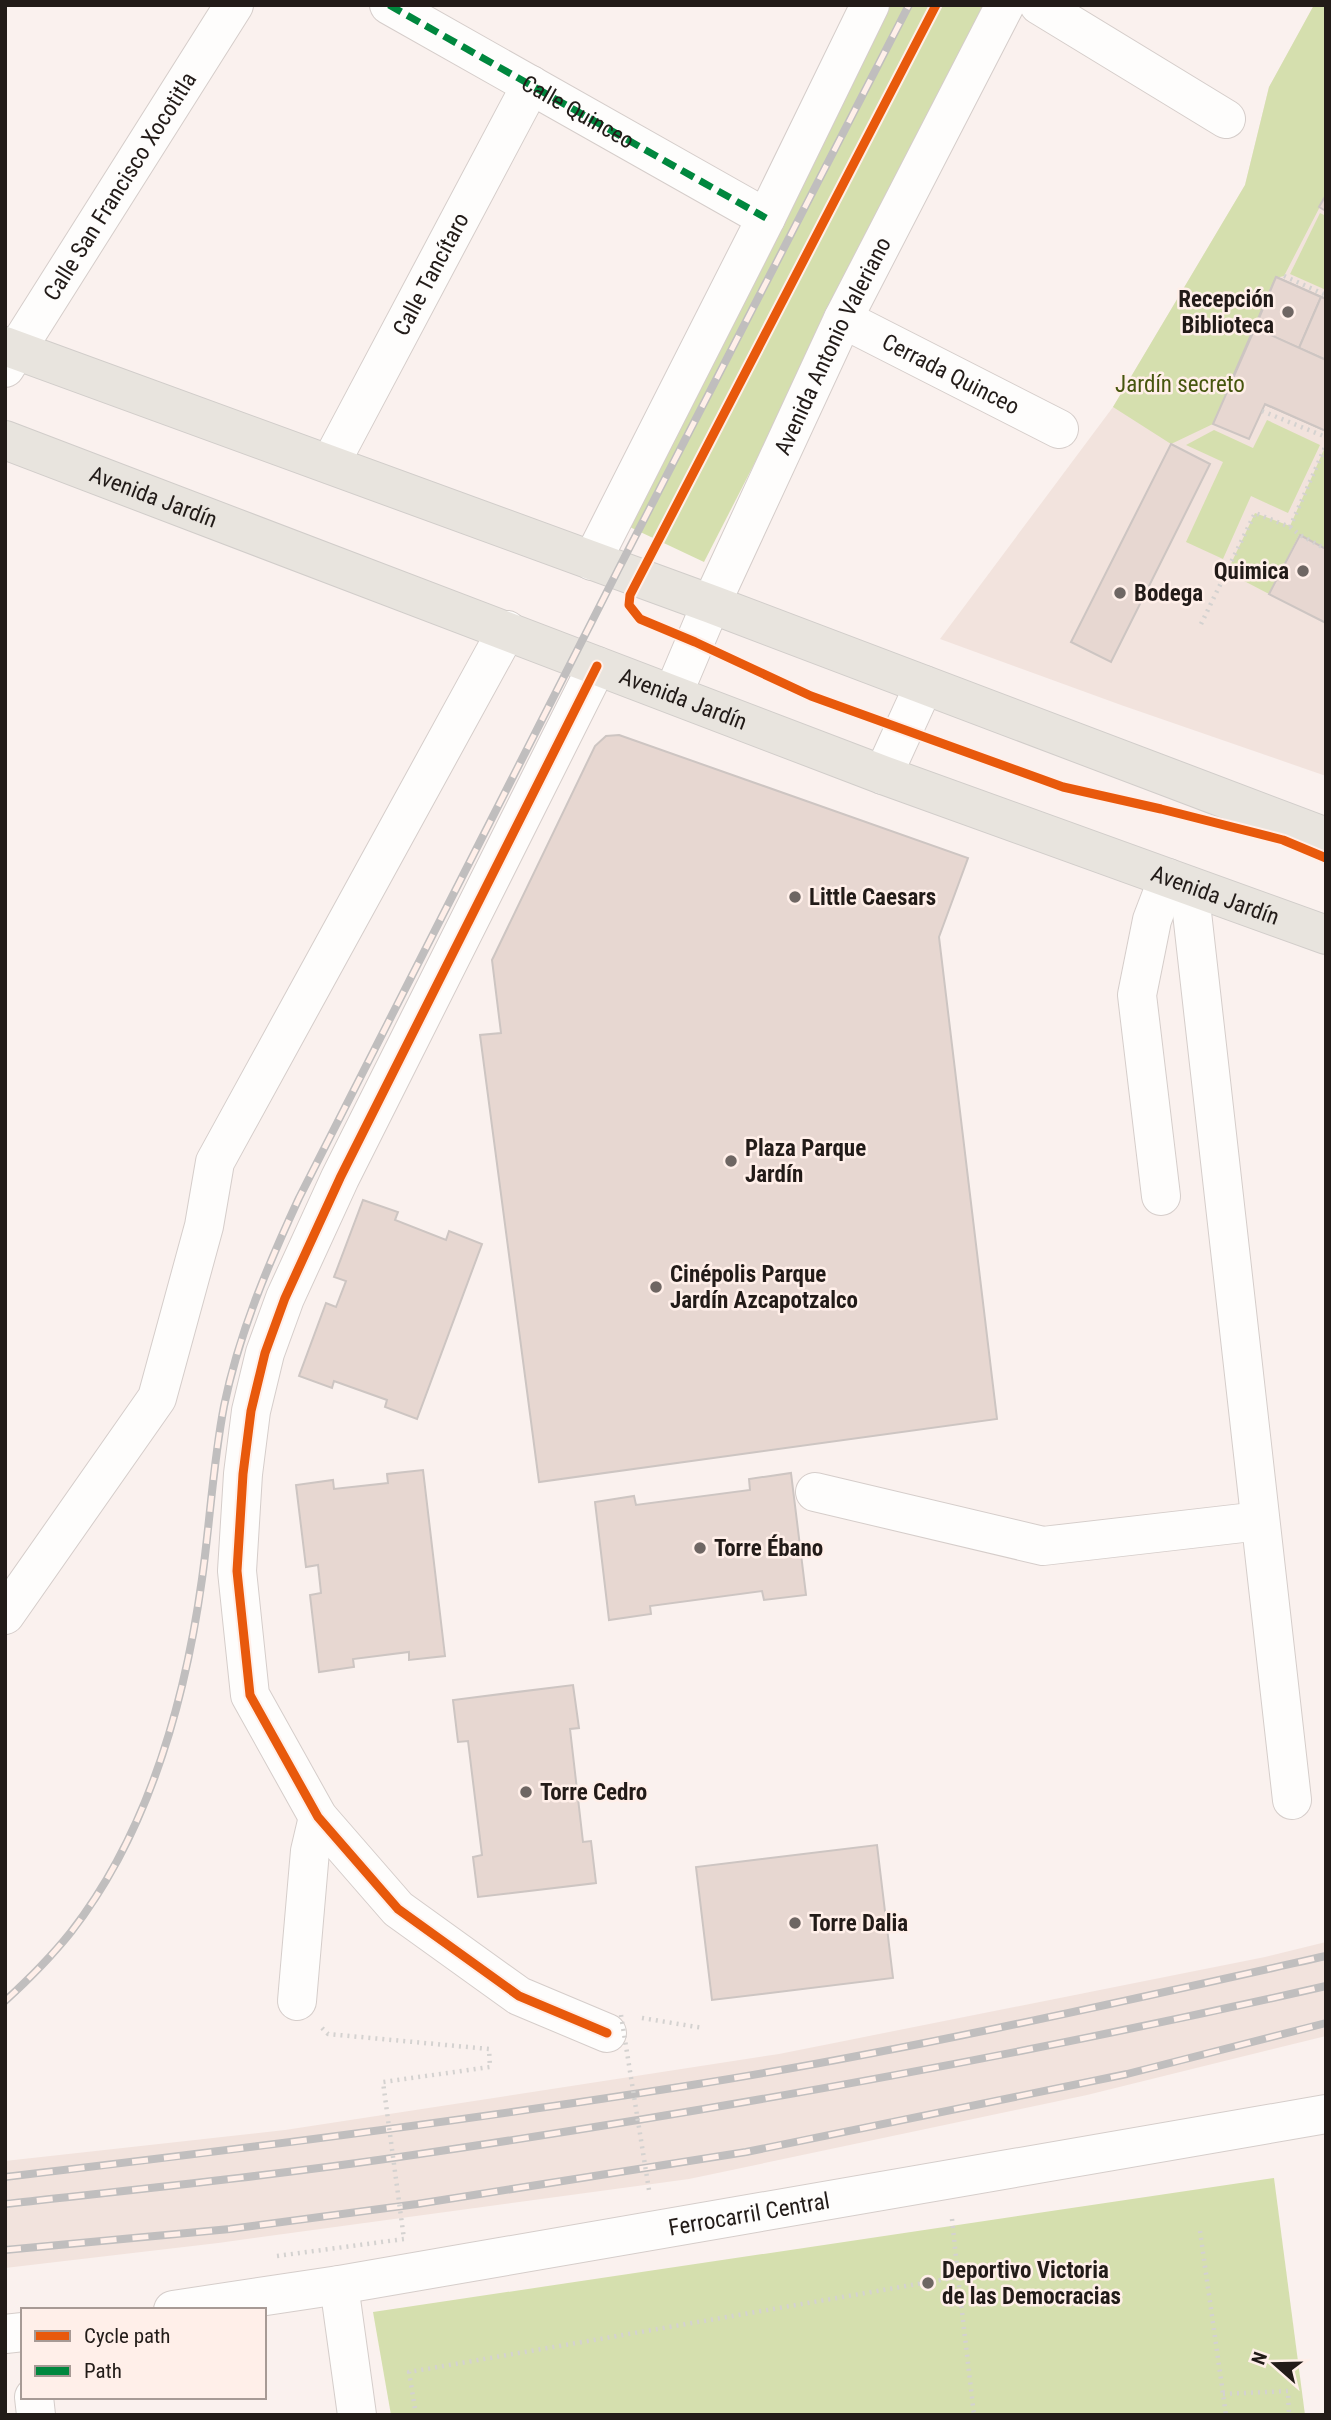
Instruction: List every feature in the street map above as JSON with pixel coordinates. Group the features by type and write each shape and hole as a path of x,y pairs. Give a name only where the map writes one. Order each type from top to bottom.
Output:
{"main road":[{"path":"9,355 330,464 711,604 1326,837"},
{"name":"Avenida Jardín","path":"5,440 883,775 1326,935"}],"street":[{"name":"Calle San Francisco Xocotitla","path":"9,355 233,5"},
{"name":"Calle Quinceo","path":"389,5 766,218"},
{"path":"592,561 766,218 870,5"},
{"name":"Avenida Antonio Valeriano","path":"673,694 711,604 843,319 1005,5"},
{"path":"1039,5 1226,119"},
{"name":"Calle Tancítaro","path":"330,464 531,85"},
{"name":"Cerrada Quinceo","path":"843,319 1059,429"},
{"path":"5,1615 157,1398 204,1226 215,1162 507,630"},
{"path":"597,666 310,1240 285,1298 265,1353 251,1411 243,1474 237,1571 250,1695 318,1817 398,1909 519,1996 614,2024"},
{"path":"883,775 924,685"},
{"path":"1161,1196 1138,995 1152,920 1178,882"},
{"path":"1178,882 1260,1521 1292,1800"},
{"path":"815,1492 1043,1546 1260,1521"},
{"path":"297,2001 310,1852 318,1817"},
{"name":"Ferrocarril Central","path":"186,2308 339,2285 1326,2114"},
{"path":"339,2285 357,2415"}],"path":[{"path":"1284,276 1326,295"},
{"path":"1269,414 1272,407"},
{"path":"1262,411 1326,437"},
{"path":"1290,527 1326,445"},
{"path":"1201,624 1255,513 1290,527 1326,549"},
{"path":"277,2256 404,2239 383,2082 490,2067 489,2049 328,2034 297,2001"},
{"path":"649,2190 614,2024 703,2028"},
{"path":"947,2180 974,2415"},
{"path":"1200,2231 1226,2415"},
{"path":"415,2415 409,2372 958,2277"},
{"path":"1223,2394 1288,2391 1289,2415"}],"shaded area":[{"path":"1314,5 1326,5 1326,776 940,639 1113,407 1245,185 1269,87"},
{"path":"1326,1942 1326,2036 1087,2095 689,2179 218,2243 5,2268 5,2161 285,2130 779,2054 1265,1957"}],"green space":[{"path":"878,5 989,5 704,562 617,521"},
{"name":"Jardín secreto","path":"1314,5 1326,5 1326,195 1284,276 1276,278 1213,424 1171,444 1113,407 1245,185 1269,87"},
{"path":"1320,213 1326,216 1326,290 1290,274"},
{"path":"1267,420 1320,445 1288,513 1251,496 1223,559 1186,542 1223,462 1186,445 1214,430 1253,448"},
{"path":"1326,445 1326,549 1299,535 1269,594 1227,572 1255,513 1290,526"},
{"name":"Deportivo Victoria de las Democracias","path":"1274,2178 1305,2415 391,2415 373,2312"}],"building":[{"path":"1326,195 1326,211 1319,207"},
{"path":"1276,277 1326,299 1326,431 1228,388"},
{"name":"Recepción Biblioteca","path":"1276,277 1321,297 1299,348 1255,328"},
{"path":"1321,297 1326,299 1326,360 1299,348"},
{"path":"1255,328 1326,360 1326,431 1265,404 1249,439 1213,424"},
{"name":"Bodega","path":"1171,444 1210,464 1111,662 1071,642"},
{"name":"Quimica","path":"1300,535 1326,549 1326,623 1269,594"},
{"name":"Plaza Parque Jardín","path":"619,735 968,858 939,937 997,1419 539,1482 480,1035 501,1033 492,960 595,746 606,736"},
{"path":"363,1200 398,1212 395,1220 446,1240 449,1231 482,1244 417,1419 385,1407 387,1400 334,1381 332,1388 299,1376 326,1303 336,1307 346,1281 334,1277"},
{"path":"423,1470 445,1656 409,1660 409,1652 353,1659 354,1667 319,1672 310,1595 321,1593 318,1565 306,1567 296,1485 333,1480 334,1489 388,1483 387,1474"},
{"name":"Torre Ébano","path":"791,1473 806,1595 764,1600 762,1591 650,1606 651,1614 609,1620 595,1502 634,1496 636,1505 750,1490 749,1479"},
{"name":"Torre Cedro","path":"573,1685 579,1728 570,1729 583,1842 591,1841 596,1883 478,1897 473,1857 482,1855 468,1741 458,1742 453,1700"},
{"name":"Torre Dalia","path":"877,1845 893,1978 712,2000 696,1867"}],"railway":[{"path":"5,2001 71,1932 98,1893 122,1852 159,1764 173,1719 195,1625 217,1449 230,1379 256,1300 287,1223 618,570 909,5"},
{"path":"5,2177 521,2111 772,2072 1089,2009 1326,1956"},
{"path":"5,2204 362,2162 528,2138 871,2080 1326,1986"},
{"path":"5,2250 230,2229 417,2204 746,2152 1127,2074 1326,2023"}],"marked path":[{"path":"389,5 766,218"}],"cycle path":[{"path":"936,5 630,595 629,605 640,619 811,696 1063,787 1283,840 1326,858"},
{"path":"597,666 340,1178 285,1298 265,1353 251,1411 243,1474 237,1571 250,1695 318,1817 398,1909 519,1996 607,2033"}],"place":[{"name":"Recepción Biblioteca","path":"1288,312"},
{"name":"Quimica","path":"1303,571"},
{"name":"Bodega","path":"1120,593"},
{"name":"Little Caesars","path":"795,897"},
{"name":"Plaza Parque Jardín","path":"731,1161"},
{"name":"Cinépolis Parque Jardín Azcapotzalco","path":"656,1287"},
{"name":"Torre Ébano","path":"700,1548"},
{"name":"Torre Cedro","path":"526,1792"},
{"name":"Torre Dalia","path":"795,1923"},
{"name":"Deportivo Victoria de las Democracias","path":"928,2283"}]}
